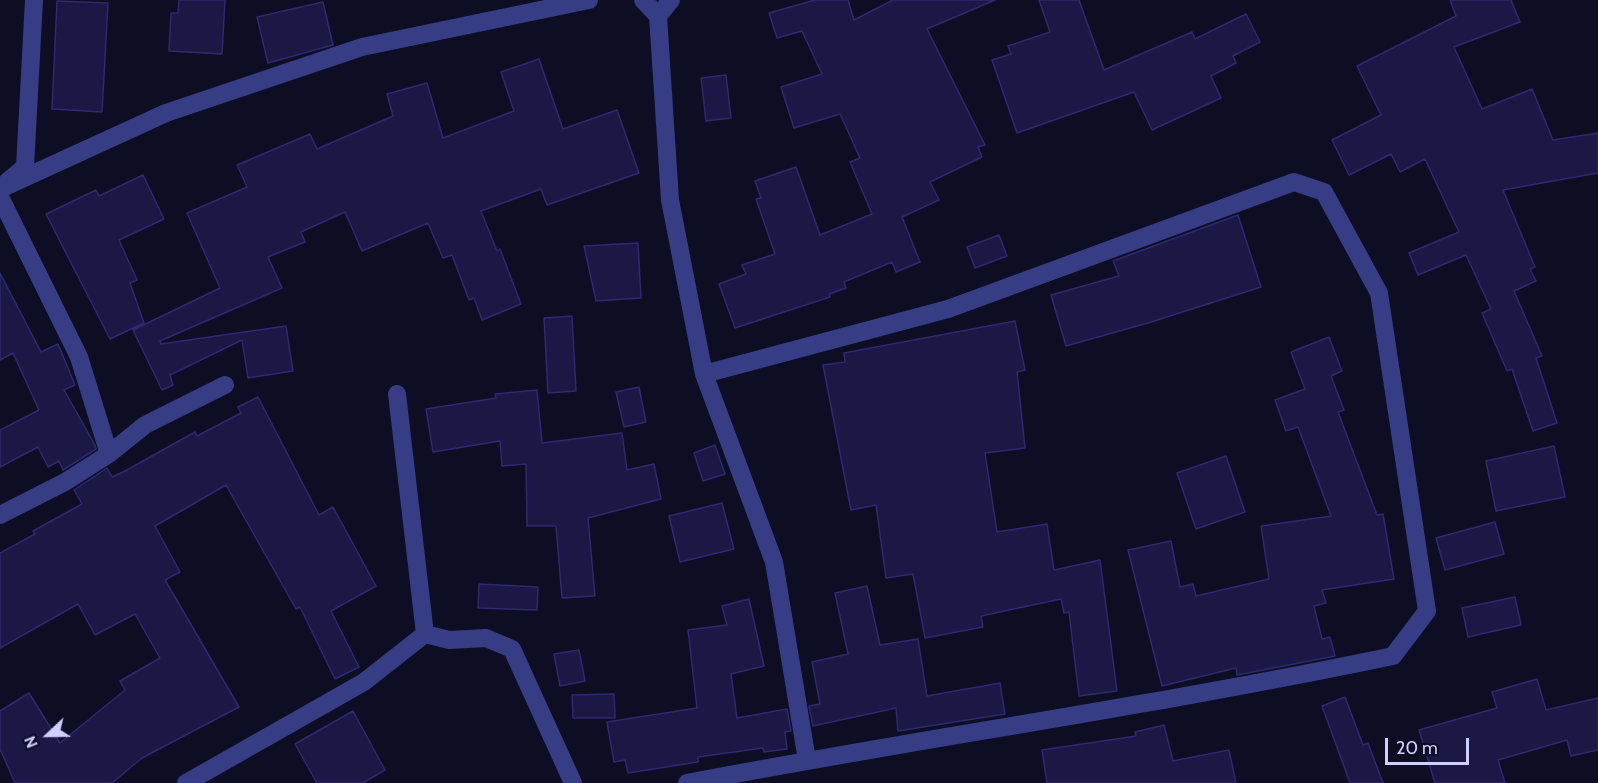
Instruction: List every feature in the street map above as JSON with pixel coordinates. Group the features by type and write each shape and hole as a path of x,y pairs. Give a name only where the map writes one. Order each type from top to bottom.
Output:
{"street":[{"path":"0,188 25,167 34,0"},
{"path":"0,188 166,113 362,47 589,0"},
{"path":"643,0 658,16 670,200 704,374 774,562 807,760"},
{"path":"658,16 671,0"},
{"path":"687,783 807,760 1250,686 1394,656 1427,611 1379,293 1324,192 1294,182 948,309 704,374"},
{"path":"0,197 80,357 109,454"},
{"path":"0,515 65,482 109,454 145,425 225,386"},
{"path":"397,394 425,634"},
{"path":"190,782 364,682 425,634"},
{"path":"425,634 449,640 486,638 512,649 530,684 573,783"}],"building":[{"path":"179,0 225,0 222,54 169,51 171,13 178,13"},
{"path":"815,0 848,0 854,20 893,0 995,0 927,29 985,145 978,147 982,157 930,182 939,200 902,217 920,262 896,272 892,262 844,282 846,288 829,294 830,297 735,328 719,284 746,274 742,265 775,254 756,199 761,198 755,181 796,167 820,235 872,214 850,162 860,158 840,114 794,128 781,87 822,74 802,31 777,38 769,13"},
{"path":"1039,0 1079,0 1104,70 1192,32 1195,39 1246,14 1260,42 1233,56 1236,63 1211,76 1221,98 1152,130 1134,92 1017,133 992,60 1011,54 1008,46 1050,32"},
{"path":"1450,0 1511,0 1520,22 1454,47 1482,109 1532,89 1553,140 1598,133 1598,173 1503,190 1535,267 1530,269 1536,281 1514,291 1542,356 1536,358 1557,423 1533,431 1512,369 1507,371 1482,313 1491,309 1466,255 1418,275 1409,253 1459,232 1425,159 1400,172 1391,154 1349,175 1332,140 1381,115 1357,66 1456,16"},
{"path":"57,1 108,3 102,112 52,109"},
{"path":"323,2 333,45 268,63 257,17"},
{"path":"539,59 563,129 617,110 639,173 547,205 541,189 481,211 497,251 500,249 521,304 482,320 474,298 469,300 452,255 443,258 428,223 362,251 345,212 301,232 305,242 268,257 282,288 160,341 161,344 286,326 293,371 248,378 242,340 170,375 173,385 162,390 133,330 220,288 187,213 247,187 237,165 310,134 317,149 393,116 387,94 427,83 443,138 514,111 501,72"},
{"path":"726,75 731,118 706,121 701,78"},
{"path":"143,175 164,219 119,240 137,280 130,283 144,323 110,339 46,214 96,190 99,196"},
{"path":"1238,215 1261,287 1066,346 1051,295 1119,276 1113,261"},
{"path":"999,235 1007,256 975,268 967,247"},
{"path":"638,243 641,298 596,301 584,246"},
{"path":"0,273 41,352 58,344 75,385 64,390 95,445 96,449 63,470 59,461 48,467 38,447 0,467 0,430 39,410 13,353 0,360"},
{"path":"572,316 576,391 548,393 544,318"},
{"path":"1015,321 1025,370 1017,372 1025,448 985,453 997,532 1047,524 1054,570 1100,560 1117,691 1079,696 1069,612 1064,613 1061,599 981,616 983,627 925,638 913,574 886,578 876,505 851,510 823,365 845,362 844,353"},
{"path":"1329,337 1342,371 1331,376 1344,410 1338,412 1377,515 1383,514 1394,579 1322,590 1326,603 1314,606 1322,639 1330,637 1335,656 1237,675 1236,668 1162,686 1128,550 1171,541 1180,587 1193,584 1196,596 1269,579 1261,526 1331,516 1298,427 1286,431 1275,400 1305,389 1291,352"},
{"path":"639,387 646,422 624,427 616,392"},
{"path":"537,390 542,443 622,433 627,470 654,464 661,499 588,518 595,596 562,598 556,526 527,526 526,464 502,466 500,441 433,452 426,409 496,398 495,394"},
{"path":"258,397 319,515 333,507 376,586 331,611 359,667 335,679 300,607 296,609 226,485 155,526 180,572 165,580 239,707 142,758 112,783 15,783 0,749 0,711 29,693 60,743 125,690 120,681 160,658 135,614 95,635 78,604 0,648 0,553 35,534 33,531 82,504 74,490 107,468 112,477 125,471 195,432 197,436 241,413 238,407"},
{"path":"715,445 725,474 703,481 694,453"},
{"path":"1554,446 1565,497 1496,511 1486,461"},
{"path":"1226,456 1245,512 1196,529 1177,473"},
{"path":"722,503 734,549 680,562 669,516"},
{"path":"1495,522 1504,554 1445,570 1436,538"},
{"path":"479,584 538,587 537,610 478,608"},
{"path":"867,586 880,645 918,639 927,696 1000,683 1005,714 898,731 896,708 813,726 809,706 820,704 812,662 848,654 835,593"},
{"path":"1515,597 1521,625 1468,637 1462,608"},
{"path":"749,599 764,666 731,674 737,718 787,709 791,731 785,732 787,749 764,752 763,748 698,757 698,762 628,773 625,760 614,762 607,722 697,708 688,630 727,625 722,606"},
{"path":"579,650 585,681 560,686 554,654"},
{"path":"1537,679 1546,710 1598,698 1598,750 1571,756 1567,740 1498,760 1505,783 1435,783 1419,730 1497,708 1492,692"},
{"path":"614,694 615,718 573,718 572,695"},
{"path":"1345,697 1363,745 1368,743 1383,783 1350,783 1322,706"},
{"path":"353,711 385,770 363,783 317,783 295,744"},
{"path":"1164,725 1173,761 1229,750 1236,783 1047,783 1042,750 1136,736 1135,732"}]}
